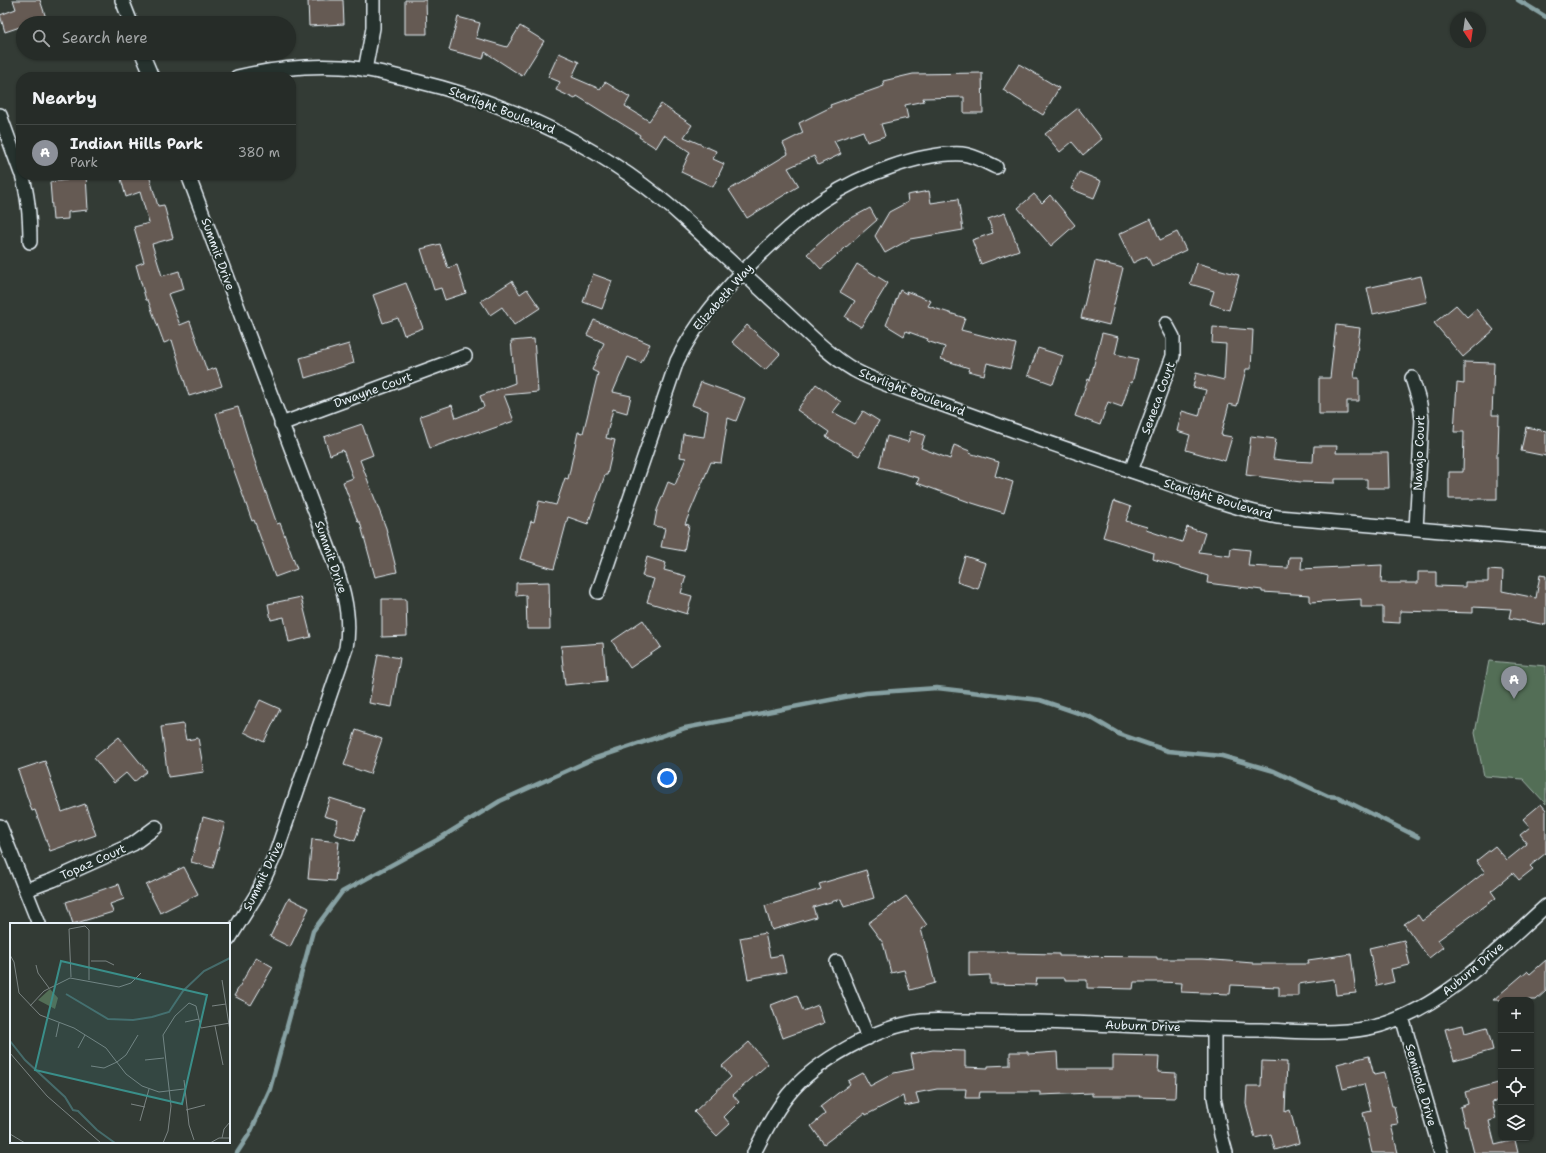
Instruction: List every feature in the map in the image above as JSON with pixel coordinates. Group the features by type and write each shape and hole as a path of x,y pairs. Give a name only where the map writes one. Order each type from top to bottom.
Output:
{"street":[{"path":"122,0 128,16"},
{"path":"365,70 373,28 373,0"},
{"path":"145,60 150,72"},
{"name":"Starlight Boulevard","path":"261,72 318,66 365,70 393,75 457,92 512,111 562,134 608,161 641,184 686,221 826,350 842,362 868,377 1040,440 1261,514 1278,517 1546,540"},
{"path":"0,115 16,151"},
{"name":"Elizabeth Way","path":"598,592 677,361 687,341 701,320 742,273 816,204 836,192 865,178 907,162 949,155 963,154 996,167"},
{"path":"23,180 27,192 30,217 30,242"},
{"name":"Summit Drive","path":"190,180 342,586 348,620 347,640 281,840 257,894 230,937"},
{"name":"Seneca Court","path":"1131,471 1173,356 1173,337 1166,324"},
{"name":"Dwayne Court","path":"281,424 464,356"},
{"name":"Navajo Court","path":"1412,378 1420,404 1422,420 1416,529"},
{"path":"0,826 38,923"},
{"name":"Topaz Court","path":"26,890 53,880 133,844 156,827"},
{"name":"Auburn Drive","path":"754,1153 773,1116 788,1095 829,1058 845,1048 909,1023 935,1020 1214,1030 1326,1032 1367,1028 1402,1017 1437,998 1468,976 1546,906"},
{"path":"837,962 868,1038"},
{"name":"Seminole Drive","path":"1402,1017 1440,1153"},
{"path":"1214,1030 1214,1097 1226,1153"}],"green space":[{"path":"1489,661 1546,666 1546,804 1523,779 1484,776 1475,733"}],"building":[{"path":"13,0 40,0 45,16 16,16 16,28 5,32 0,15 16,9"},
{"path":"343,0 344,24 309,26 308,1"},
{"path":"405,0 426,0 427,34 405,34"},
{"path":"458,17 480,23 476,38 507,47 520,26 544,41 522,76 485,52 483,59 449,50"},
{"path":"559,53 579,62 572,77 600,89 605,82 630,97 625,106 649,121 661,104 692,125 684,137 716,151 713,159 724,164 713,187 681,172 690,152 664,135 656,148 639,137 640,135 577,96 575,99 556,90 560,82 548,77"},
{"path":"1019,64 1059,88 1043,115 1003,90"},
{"path":"982,73 983,113 964,113 964,97 923,98 924,101 905,105 908,118 881,124 885,136 867,142 863,131 834,141 841,154 818,165 814,156 788,168 799,186 747,218 729,190 788,154 783,143 803,133 799,123 831,107 830,105 884,86 883,81 913,74"},
{"path":"1078,108 1102,139 1083,155 1072,142 1060,152 1045,134"},
{"path":"1079,172 1101,181 1094,198 1071,189"},
{"path":"86,180 88,210 68,212 68,219 53,220 50,182"},
{"path":"121,180 150,180 158,206 164,205 173,238 152,244 162,276 179,271 184,289 168,294 180,325 190,321 207,371 216,368 222,386 189,396 172,340 164,343 148,300 146,300 136,265 144,262 134,227 149,223 140,192 126,197"},
{"path":"929,191 931,203 958,199 963,230 910,239 885,253 875,236 889,212 908,202 907,195"},
{"path":"1034,194 1042,203 1050,195 1075,225 1051,246 1018,208"},
{"path":"870,208 877,220 821,269 807,254 842,223"},
{"path":"1005,213 1019,250 981,264 972,240 993,233 988,219"},
{"path":"1151,219 1160,240 1177,232 1186,250 1152,266 1147,256 1133,263 1119,234"},
{"path":"440,244 448,268 457,265 466,293 445,300 441,288 434,290 421,249"},
{"path":"1095,261 1123,268 1109,325 1081,318"},
{"path":"1197,263 1239,275 1229,310 1210,304 1214,291 1190,284"},
{"path":"857,264 888,283 861,327 845,317 855,301 840,292"},
{"path":"593,274 612,281 602,309 583,302"},
{"path":"1421,276 1427,302 1373,314 1367,288"},
{"path":"512,281 520,294 527,289 540,308 514,325 502,307 490,315 481,301"},
{"path":"406,283 423,328 404,335 398,318 383,323 373,295"},
{"path":"900,290 907,294 906,291 931,301 928,306 965,318 961,330 1016,344 1010,369 987,363 984,375 968,371 969,368 941,359 945,347 927,341 928,339 906,331 904,336 886,325"},
{"path":"1456,305 1467,317 1476,309 1494,330 1463,357 1434,323"},
{"path":"594,320 650,344 641,363 628,357 613,392 631,396 627,413 613,409 606,438 615,440 607,475 605,475 588,524 568,517 554,569 520,559 531,521 534,522 539,501 556,505 565,478 568,479 578,432 583,433 598,373 592,370 604,343 587,335"},
{"path":"747,325 780,354 765,370 732,342"},
{"path":"1336,325 1360,328 1354,378 1359,378 1359,401 1347,401 1347,414 1319,414 1319,378 1330,378"},
{"path":"1213,327 1253,330 1251,369 1246,369 1237,406 1229,404 1221,435 1232,437 1225,461 1186,450 1190,435 1177,431 1182,411 1199,416 1206,390 1193,387 1196,373 1224,380 1226,344 1212,343"},
{"path":"1102,333 1119,337 1115,354 1138,359 1132,383 1130,382 1122,407 1108,402 1100,425 1075,416 1088,379 1090,380"},
{"path":"534,339 538,392 504,395 514,421 430,448 420,416 452,405 456,418 484,407 480,396 515,383 511,341"},
{"path":"349,344 354,363 305,378 300,358"},
{"path":"1038,348 1063,356 1053,384 1028,375"},
{"path":"1464,362 1494,363 1492,415 1499,415 1497,499 1449,499 1449,472 1463,472 1464,432 1454,432 1457,383 1464,384"},
{"path":"701,382 745,398 736,421 728,418 721,463 711,462 685,524 689,525 684,551 661,547 665,528 654,526 657,510 668,482 675,485 686,458 680,457 683,434 704,437 708,411 692,405"},
{"path":"816,384 841,402 833,412 855,424 863,411 879,421 859,456 826,437 829,432 797,410"},
{"path":"238,407 253,456 277,524 280,523 297,569 275,577 254,520 252,521 230,459 216,413"},
{"path":"362,424 373,455 360,460 386,528 397,572 375,577 360,522 358,522 343,482 353,478 343,450 330,455 324,437"},
{"path":"1526,427 1546,431 1546,456 1521,451"},
{"path":"911,431 925,435 921,448 950,459 954,445 970,451 969,453 999,462 995,476 1013,482 1004,513 917,483 919,478 879,467 887,436 908,442"},
{"path":"1251,436 1276,439 1273,459 1313,462 1314,446 1337,446 1336,453 1388,453 1389,488 1367,488 1367,479 1335,479 1335,483 1301,482 1246,475"},
{"path":"1114,501 1131,507 1126,521 1147,527 1146,530 1182,542 1187,527 1205,533 1199,552 1230,556 1231,548 1250,550 1248,566 1288,568 1289,557 1302,557 1301,569 1382,565 1381,583 1418,583 1418,572 1436,572 1436,586 1465,587 1465,582 1488,582 1488,570 1503,571 1502,591 1536,598 1540,575 1546,576 1546,625 1509,618 1511,609 1473,607 1473,613 1400,611 1400,623 1383,622 1383,607 1361,607 1361,599 1310,602 1310,595 1262,592 1262,590 1207,583 1208,576 1153,559 1154,553 1103,537"},
{"path":"965,556 986,563 978,589 957,582"},
{"path":"647,557 666,563 664,570 686,576 681,593 692,596 687,614 647,602 654,579 642,576"},
{"path":"549,582 550,629 527,629 526,595 516,596 516,583"},
{"path":"301,597 311,637 289,642 284,617 271,620 268,604"},
{"path":"382,599 406,599 407,636 382,637"},
{"path":"643,620 661,647 630,668 612,641"},
{"path":"603,643 606,681 565,685 561,646"},
{"path":"378,654 400,658 392,707 369,703"},
{"path":"260,700 280,709 264,742 244,732"},
{"path":"183,724 186,740 198,738 204,772 168,777 161,727"},
{"path":"356,730 382,739 370,774 344,765"},
{"path":"119,737 147,771 134,782 126,773 114,783 94,758"},
{"path":"45,761 62,812 85,804 96,835 50,851 35,810 32,811 18,770"},
{"path":"330,798 365,809 355,841 334,834 338,820 324,816"},
{"path":"1541,804 1546,810 1546,853 1530,866 1533,869 1519,880 1513,873 1491,891 1496,898 1438,940 1443,947 1429,958 1404,924 1418,915 1422,921 1485,872 1476,861 1495,846 1507,860 1527,844 1520,835 1530,827 1523,819"},
{"path":"203,817 225,823 213,868 191,862"},
{"path":"312,839 339,842 335,881 308,879"},
{"path":"184,867 198,894 160,913 146,885"},
{"path":"866,870 874,898 844,907 841,899 813,907 816,917 772,930 765,906 821,889 819,884"},
{"path":"119,884 124,899 110,904 113,912 76,923 73,923 66,902"},
{"path":"906,896 927,925 921,929 935,983 910,990 904,970 891,973 883,943 868,923"},
{"path":"289,898 309,908 290,947 270,937"},
{"path":"765,933 770,957 782,955 786,972 748,979 740,938"},
{"path":"1404,940 1410,965 1391,969 1394,982 1377,986 1369,948"},
{"path":"969,952 1059,954 1059,956 1157,957 1157,959 1202,959 1253,964 1309,964 1308,960 1351,954 1356,993 1336,995 1334,979 1298,984 1298,996 1279,996 1279,987 1231,985 1230,994 1181,992 1182,983 1161,982 1134,982 1133,989 1087,988 1087,980 1065,980 1065,978 1037,978 1036,985 990,984 990,975 969,976"},
{"path":"256,957 273,967 251,1005 234,996"},
{"path":"1546,960 1546,991 1536,1000 1534,1000 1534,997 1498,997 1498,1000 1493,1000 1527,971 1530,974"},
{"path":"797,995 803,1011 818,1005 824,1023 783,1038 771,1005"},
{"path":"1463,1025 1465,1033 1487,1027 1493,1050 1454,1061 1445,1029"},
{"path":"749,1042 768,1064 733,1095 739,1102 724,1117 730,1124 717,1136 694,1112 731,1077 722,1066"},
{"path":"933,1050 965,1051 965,1067 988,1068 988,1066 1010,1065 1010,1052 1028,1052 1028,1054 1057,1052 1058,1069 1113,1069 1113,1056 1159,1057 1158,1072 1176,1073 1175,1098 1092,1096 1092,1093 1040,1095 1040,1092 980,1092 979,1098 965,1098 966,1089 937,1089 916,1093 919,1103 905,1106 903,1096 866,1115 865,1113 824,1144 811,1126 825,1114 820,1107 850,1084 848,1081 863,1073 870,1086 894,1073 914,1069 911,1054"},
{"path":"1369,1056 1374,1075 1384,1073 1392,1106 1394,1106 1398,1124 1391,1125 1398,1153 1372,1153 1363,1113 1371,1111 1364,1084 1343,1089 1337,1064"},
{"path":"1262,1061 1287,1062 1285,1112 1290,1110 1299,1143 1275,1150 1271,1134 1255,1138 1246,1104 1247,1086 1261,1086"},
{"path":"1498,1083 1498,1101 1492,1102 1496,1119 1489,1121 1495,1145 1515,1141 1518,1153 1474,1153 1460,1107 1468,1104 1465,1092"}],"waterway":[{"path":"1518,0 1546,17"},
{"path":"237,1153 250,1133 270,1089 313,931 342,892 437,840 500,801 593,759 685,728 866,693 937,688 1040,700 1090,717 1119,734 1168,751 1222,756 1274,771 1328,796 1338,797 1418,837"}],"place":[{"name":"Indian Hills Park","path":"1514,699"}]}
